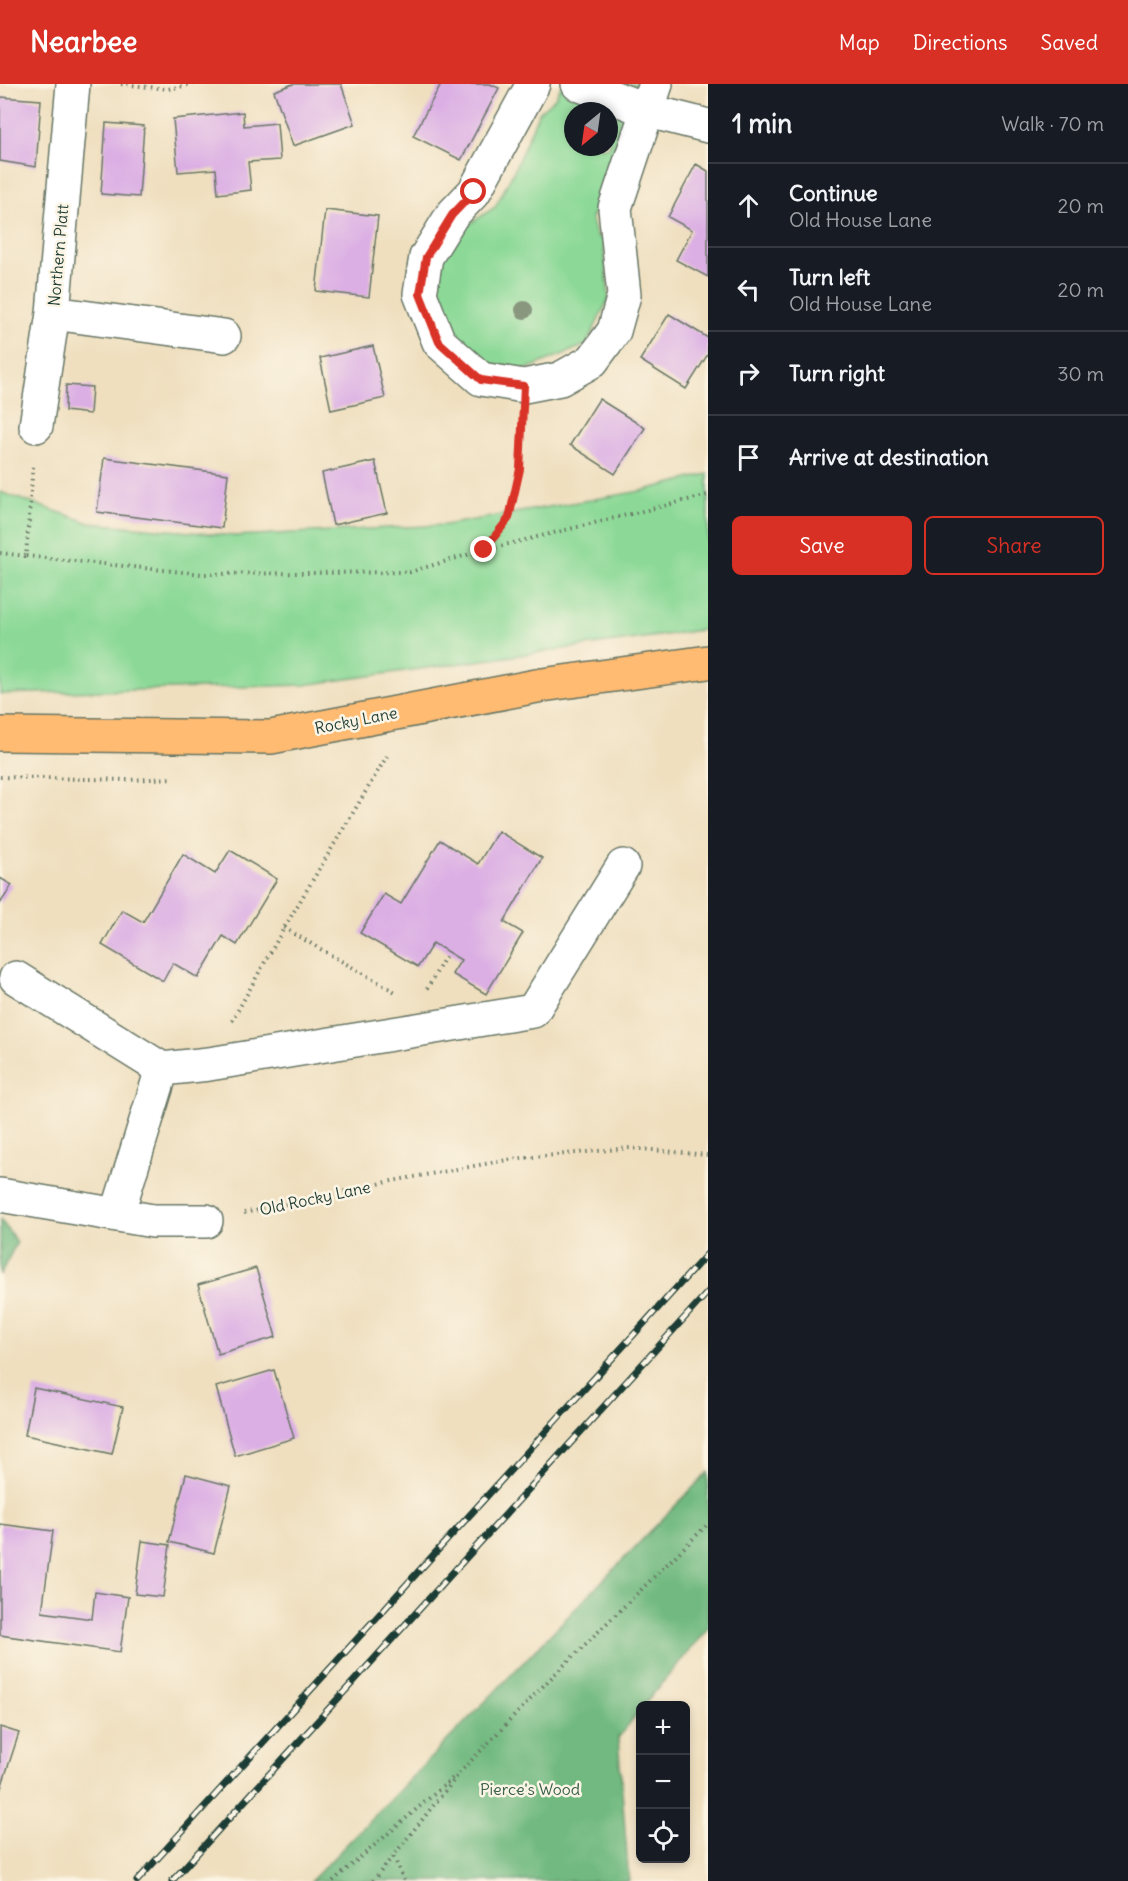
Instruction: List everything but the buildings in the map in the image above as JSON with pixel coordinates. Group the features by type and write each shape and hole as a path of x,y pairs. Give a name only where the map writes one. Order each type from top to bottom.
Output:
{"highway":[{"name":"Rocky Lane","path":"0,734 271,737 542,685 708,662"}],"street":[{"name":"Northern Platt","path":"36,426 53,313 73,84"},
{"path":"533,84 474,192 452,215 426,257 420,294 439,342 481,380 524,386 560,379 592,361 614,331 624,295 615,208 652,97"},
{"path":"578,84 652,97 708,126"},
{"path":"53,313 224,336"},
{"path":"16,978 162,1069 209,1064 533,1011 623,866"},
{"path":"117,1215 162,1069"},
{"path":"0,1195 153,1221 206,1221"}],"path":[{"path":"121,84 168,89 193,84"},
{"path":"484,550 509,518 520,469 524,386"},
{"path":"26,556 36,426"},
{"path":"0,553 202,574 410,572 484,550 708,495"},
{"path":"209,1064 284,928 393,746"},
{"path":"284,928 398,994"},
{"path":"423,997 448,952"},
{"name":"Old Rocky Lane","path":"206,1221 392,1181 512,1160 630,1148 708,1155"},
{"path":"333,1881 462,1770 550,1679 708,1524"},
{"path":"373,1881 462,1770"},
{"path":"394,1857 404,1881"}],"green space":[{"path":"562,84 641,84 612,183 591,217 596,235 603,241 609,298 586,345 524,370 485,364 451,334 437,295 439,260 465,227 495,207 513,173 539,112 555,98"},
{"path":"708,474 708,629 304,685 0,694 0,492 90,523 235,536 445,525 641,491"},
{"path":"0,1219 17,1242 0,1275"},
{"name":"Pierce's Wood","path":"708,1472 708,1628 647,1701 636,1701 636,1715 618,1738 629,1881 311,1881"}],"railway":[{"path":"137,1881 708,1253"},
{"path":"172,1881 708,1292"}],"route":[{"path":"474,192 452,215 426,257 420,294 439,342 481,380 524,386 520,469 509,518 484,550"}]}
